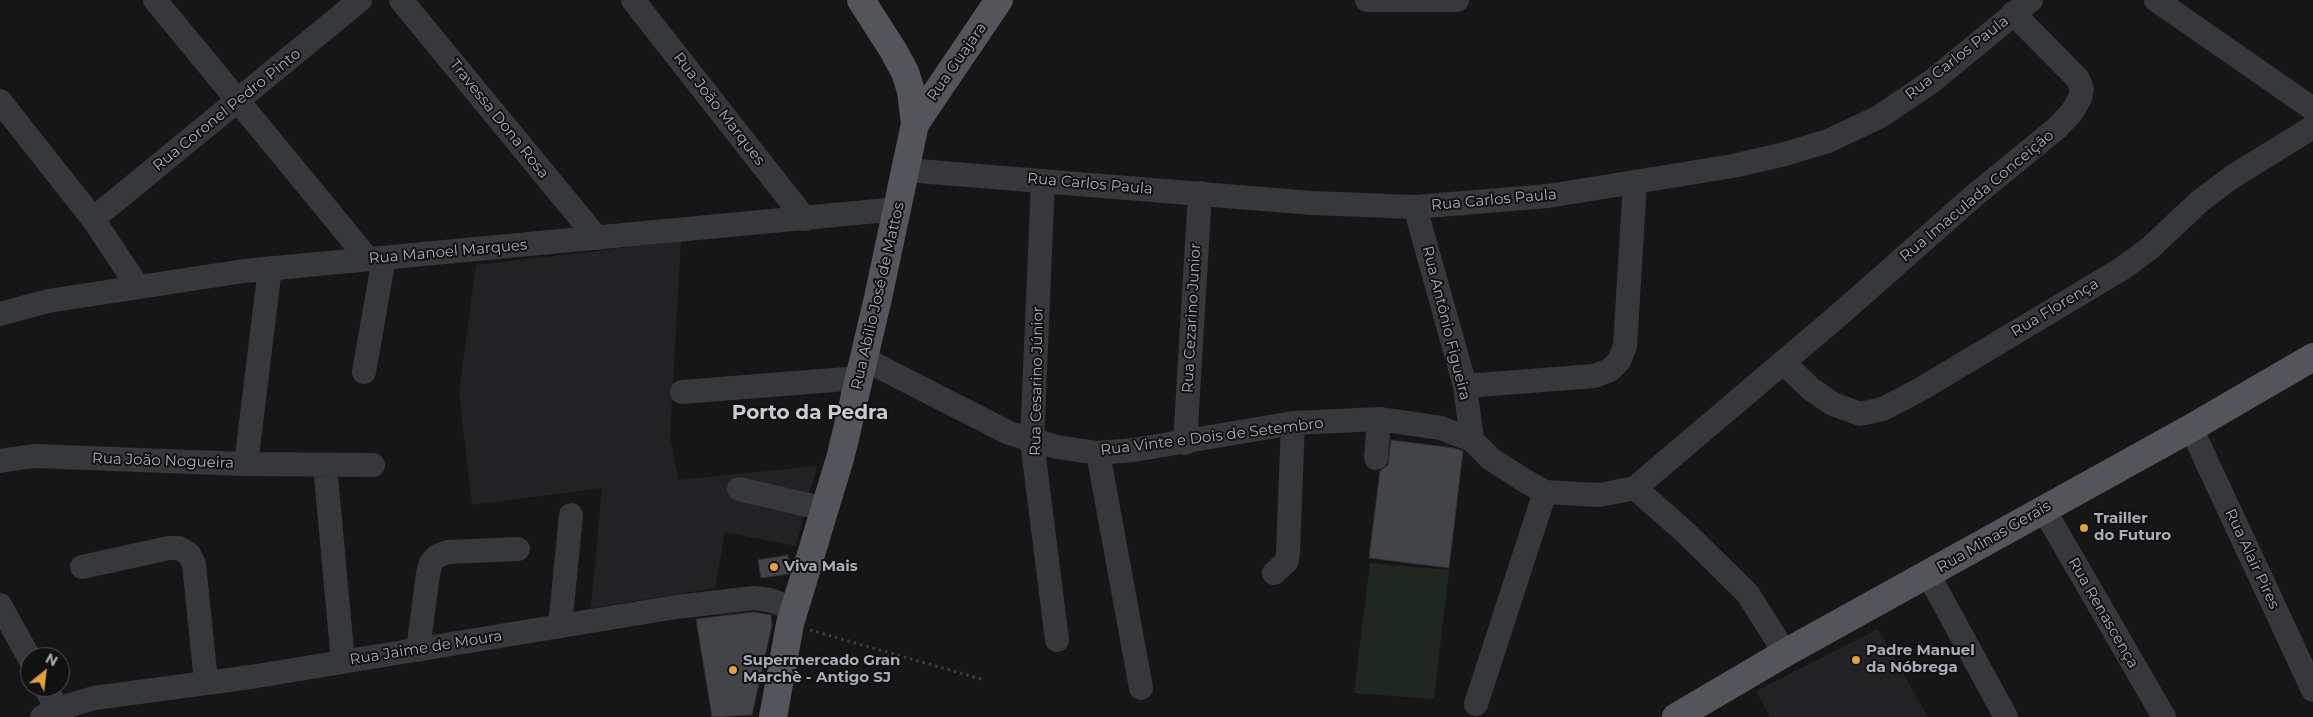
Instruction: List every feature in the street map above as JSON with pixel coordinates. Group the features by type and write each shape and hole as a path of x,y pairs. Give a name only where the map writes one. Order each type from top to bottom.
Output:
{"main road":[{"name":"Rua Abilio José de Mattos","path":"774,717 792,616 841,455 898,208 915,124 911,92 905,72 861,0"},
{"name":"Rua Guajara","path":"915,124 999,0"},
{"name":"Rua Minas Gerais","path":"1691,713 1785,653 2043,508 2191,428 2313,358"}],"street":[{"path":"155,0 376,259 364,372"},
{"name":"Rua Coronel Pedro Pinto","path":"93,219 360,0"},
{"name":"Travessa Dona Rosa","path":"401,0 597,238"},
{"name":"Rua João Marques","path":"633,0 805,219"},
{"path":"1367,0 1457,0"},
{"path":"2156,0 2313,109"},
{"name":"Rua Carlos Paula","path":"906,170 1312,203 1415,207 1548,196 1733,166 1785,154 1828,141 1879,117 1931,82 2022,7"},
{"name":"Rua Imaculada Conceição","path":"1783,362 1975,195 2056,128 2072,112 2080,98 2082,89 2078,79 2022,7"},
{"path":"0,101 93,219 138,287"},
{"name":"Rua Florença","path":"1783,362 1811,389 1833,404 1860,414 1883,409 1921,389 2123,268 2150,248 2200,201 2232,177 2313,127"},
{"name":"Rua Cesarino Júnior","path":"1043,181 1032,440 1057,640"},
{"path":"1465,386 1594,376 1610,370 1620,361 1625,346 1635,183"},
{"name":"Rua Cezarino Junior","path":"1185,443 1200,193"},
{"name":"Rua Antônio Figueira","path":"1415,207 1465,386 1472,440"},
{"name":"Rua Manoel Marques","path":"0,314 48,301 270,268 805,219 898,208"},
{"path":"246,464 270,268"},
{"name":"Rua Vinte e Dois de Setembro","path":"861,368 1009,432 1057,447 1098,453 1185,443 1292,423 1379,419 1441,428 1472,440 1491,459 1522,480 1545,492 1600,495 1636,488 1783,362"},
{"path":"682,392 861,368"},
{"path":"1376,458 1379,419"},
{"path":"1274,573 1287,561 1292,423"},
{"name":"Rua Alair Pires","path":"2191,428 2313,690"},
{"path":"1098,453 1142,688"},
{"name":"Rua João Nogueira","path":"0,461 34,456 246,464 373,465"},
{"path":"326,465 342,662"},
{"path":"1636,488 1685,532 1748,594 1785,653"},
{"path":"739,489 825,509"},
{"path":"1476,704 1545,492"},
{"name":"Rua Renascença","path":"2043,508 2164,717"},
{"path":"560,626 572,515"},
{"path":"82,567 169,548 179,548 189,554 194,564 206,682"},
{"path":"418,650 428,574 431,564 437,556 448,552 518,549"},
{"path":"1928,574 2006,717"},
{"name":"Rua Jaime de Moura","path":"54,714 94,698 342,662 676,607 754,598 770,600 792,616"},
{"path":"0,605 23,647"},
{"path":"48,697 54,714"}],"path":[{"path":"792,616 981,679"}],"shaded area":[{"path":"681,241 670,435 678,480 817,466 796,546 725,532 715,588 591,608 602,488 472,505 459,393 476,265"},
{"path":"1370,563 1449,570 1434,699 1354,693"},
{"name":"Padre Manuel da Nóbrega","path":"1878,629 1928,717 1770,717 1756,691"}],"building":[{"path":"1391,440 1454,448 1463,451 1449,568 1369,558 1380,471 1388,465"},
{"name":"Viva Mais","path":"788,555 789,574 761,578 758,560"},
{"name":"Supermercado Gran Marchè - Antigo SJ","path":"754,612 771,615 772,625 752,715 712,717 696,619"}],"place":[{"name":"Trailler do Futuro","path":"2084,528"},
{"name":"Viva Mais","path":"774,567"},
{"name":"Padre Manuel da Nóbrega","path":"1856,660"},
{"name":"Supermercado Gran Marchè - Antigo SJ","path":"733,670"}],"district":[{"name":"Porto da Pedra","path":"810,413"}]}
